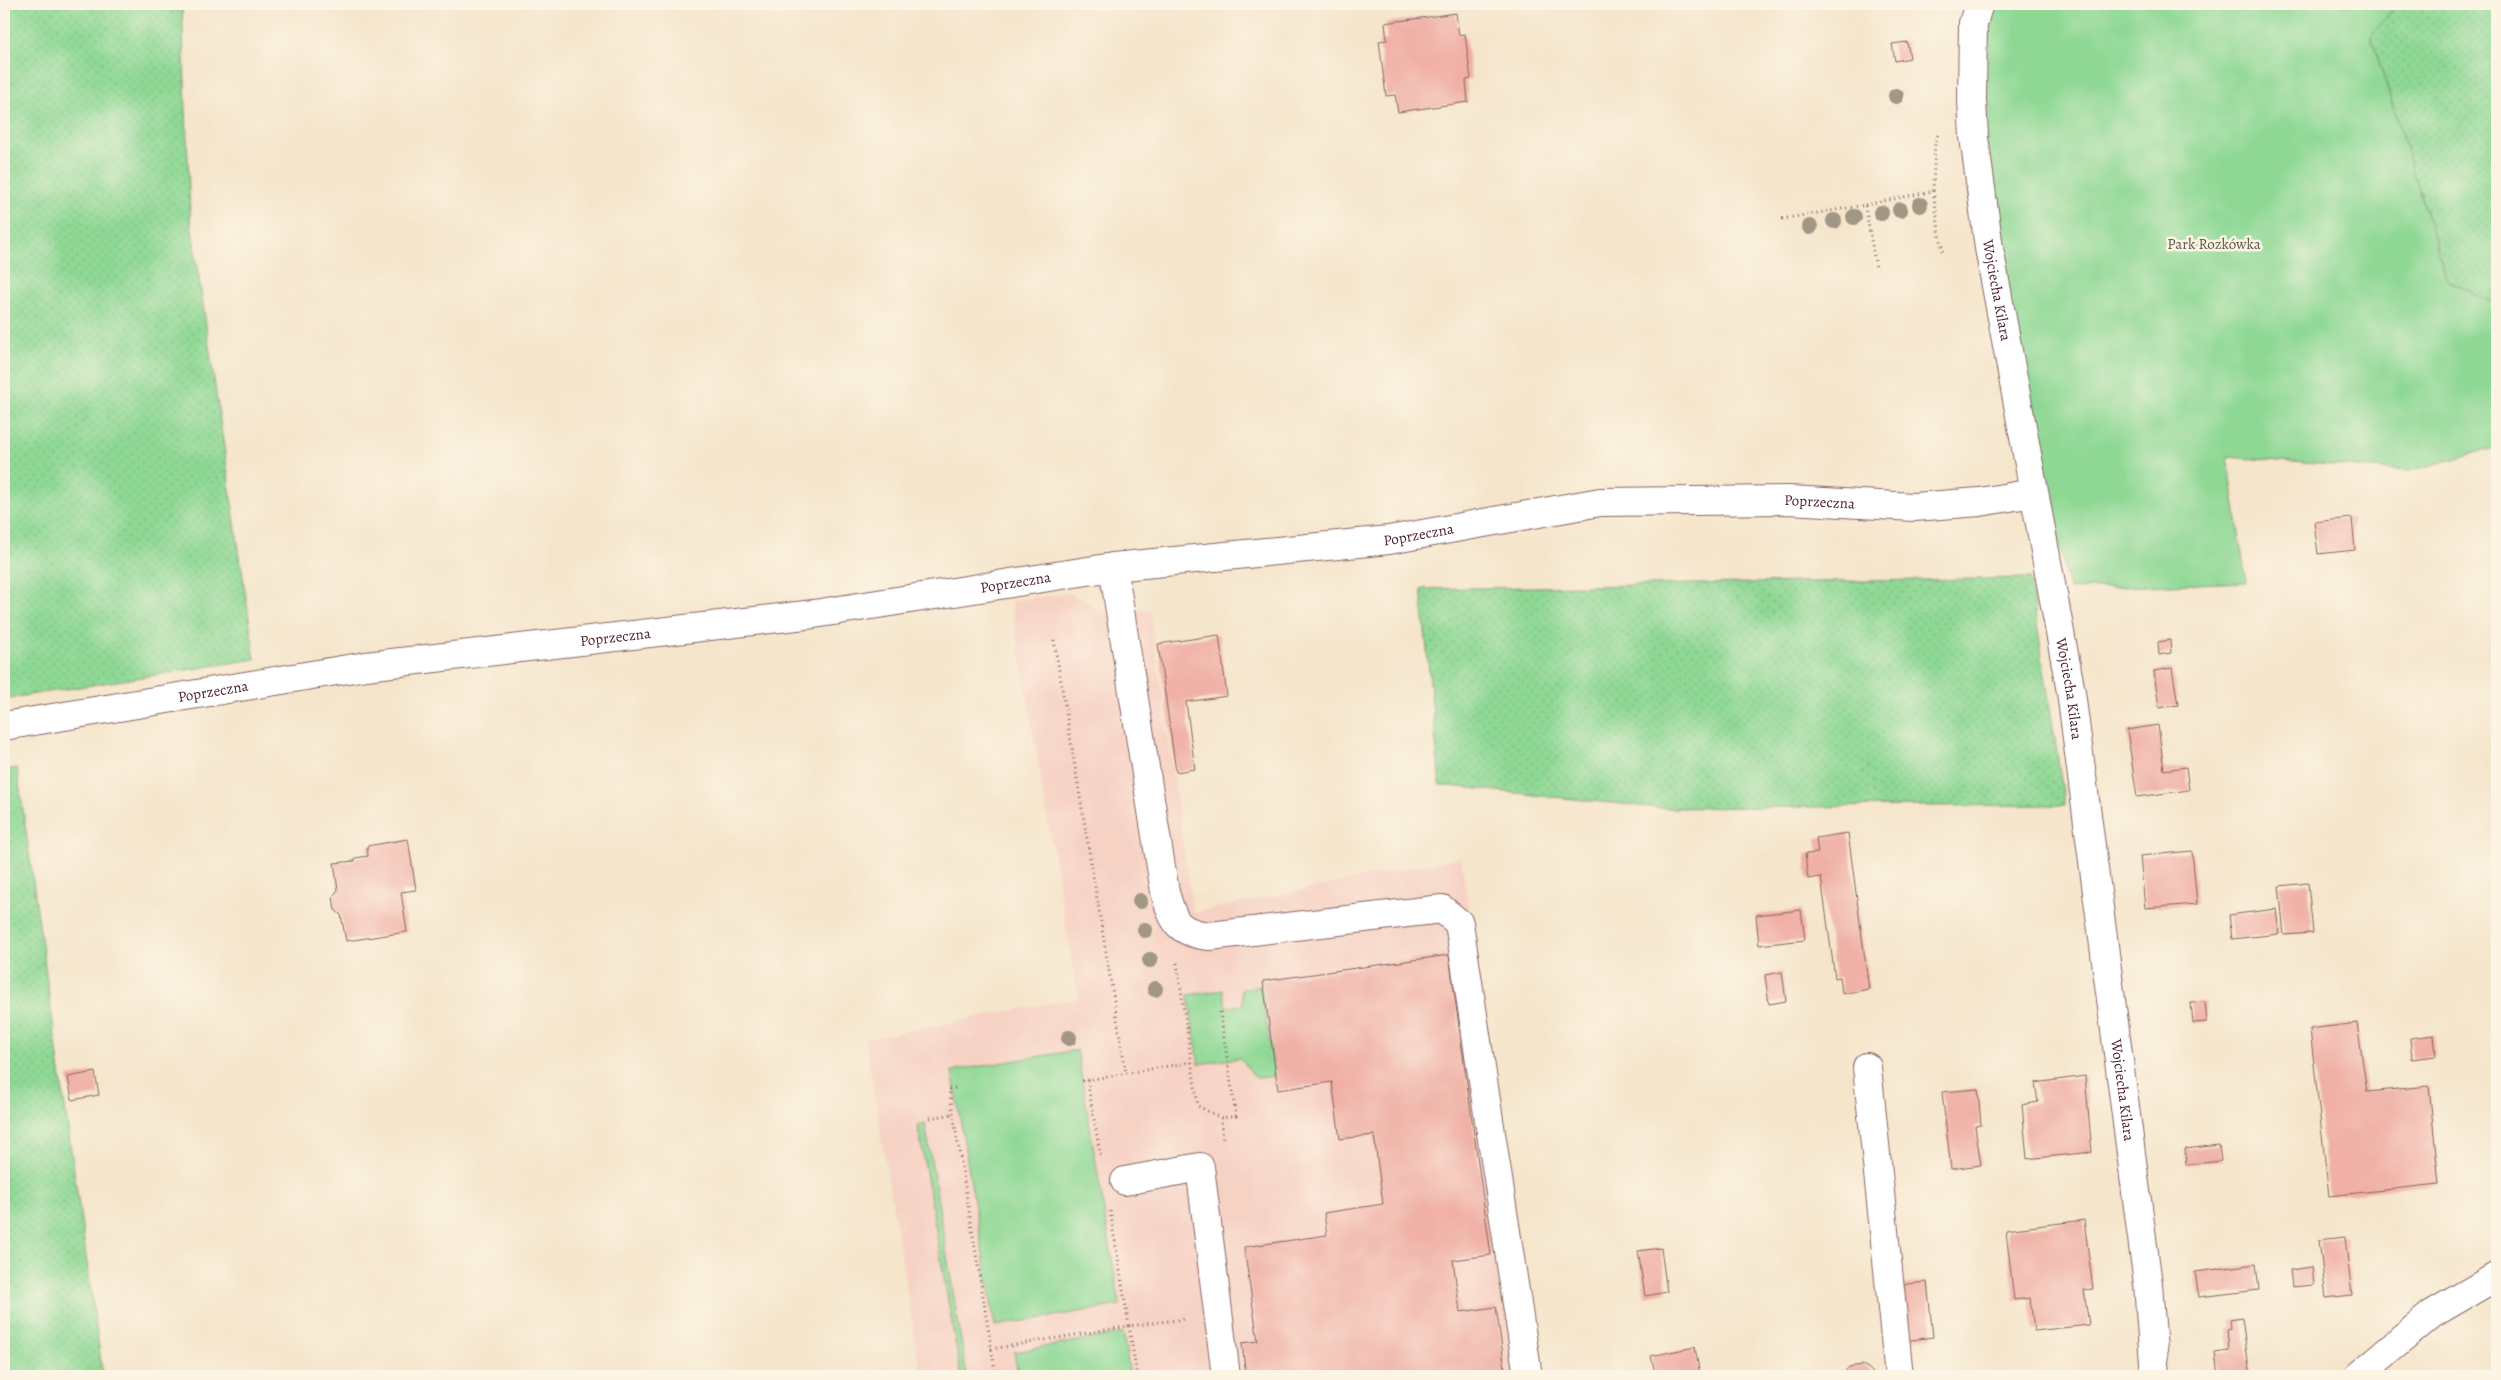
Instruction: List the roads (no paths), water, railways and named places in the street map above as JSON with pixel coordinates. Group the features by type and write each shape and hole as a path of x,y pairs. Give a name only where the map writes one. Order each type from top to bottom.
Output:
{"street":[{"name":"Wojciecha Kilara","path":"1979,4 1973,23 1971,56 1974,137 1988,248 2071,692 2148,1284 2155,1376"},
{"name":"Poprzeczna","path":"4,726 366,666 814,614 1113,567 1389,540 1600,502 1789,500 1914,507 1980,502 2033,493"},
{"path":"1113,567 1165,892 1178,927 1193,935 1210,936 1442,909 1459,923 1528,1376"},
{"path":"1866,1067 1900,1376"},
{"path":"1125,1181 1200,1167 1226,1376"},
{"path":"2358,1376 2432,1314 2497,1276"}],"park label":[{"name":"Park Rozkówka","path":"2214,244"}]}
